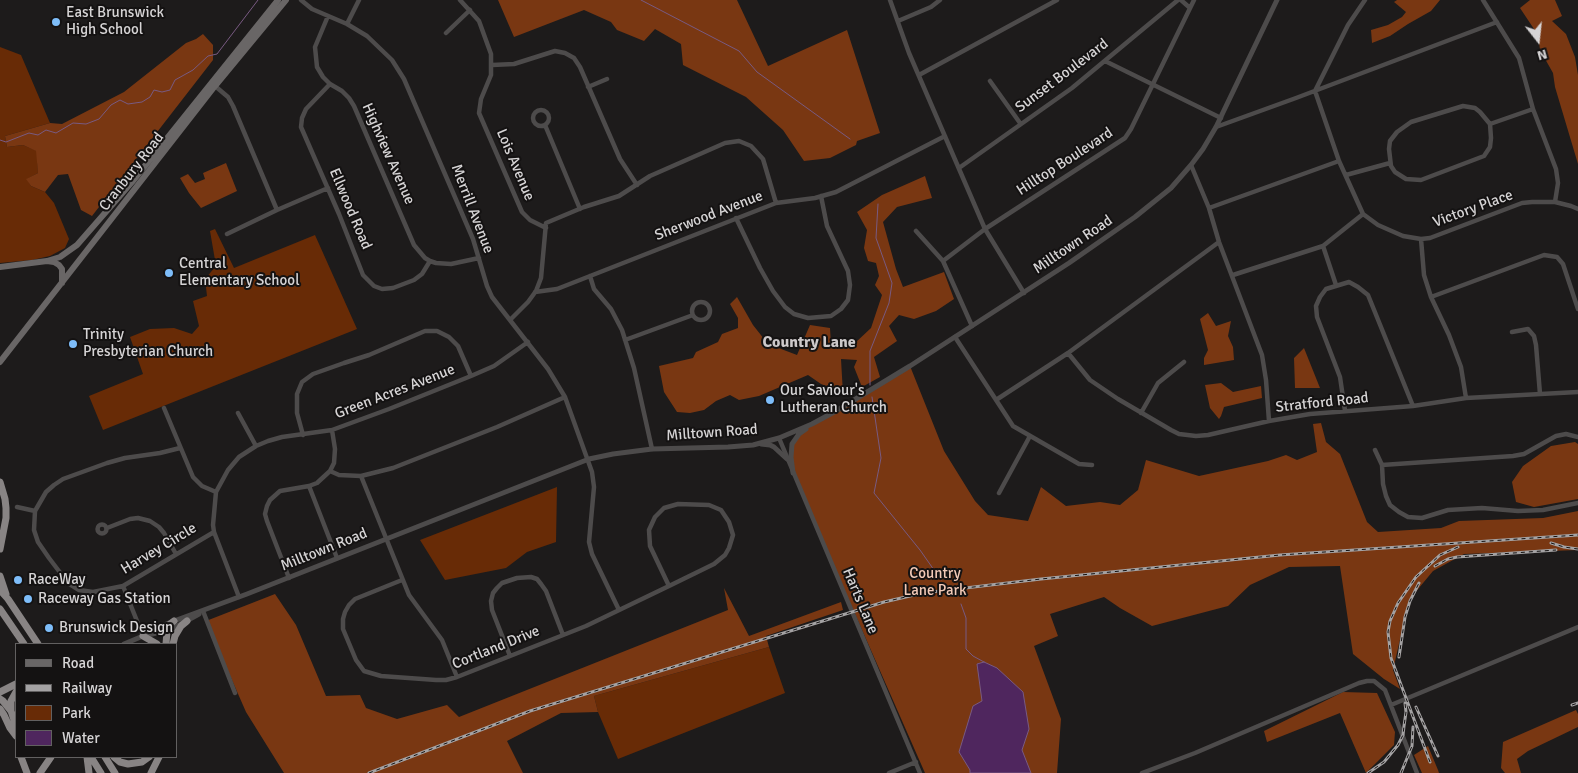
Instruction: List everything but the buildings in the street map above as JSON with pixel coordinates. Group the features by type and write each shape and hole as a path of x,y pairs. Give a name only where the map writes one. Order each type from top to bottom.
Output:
{"highway":[{"path":"0,482 6,508 6,518 0,549"},
{"path":"0,576 8,599"},
{"path":"0,590 37,643"},
{"path":"0,609 23,643"},
{"path":"166,643 167,631 170,624 174,621"},
{"path":"173,643 181,626 187,621"},
{"path":"143,636 155,643"},
{"path":"0,692 15,684"},
{"path":"13,727 10,711 11,701 15,694"},
{"path":"0,700 3,701 10,711"},
{"path":"0,709 13,727"},
{"path":"21,758 27,773"},
{"path":"40,773 50,758"},
{"path":"87,758 89,773"},
{"path":"92,758 101,773"},
{"path":"106,758 115,773"},
{"path":"115,758 120,762 128,764 142,762 148,758"},
{"path":"151,773 158,758"}],"main road":[{"name":"Cranbury Road","path":"0,267 47,261 60,257 77,245 138,174 278,0"},
{"name":"Cranbury Road","path":"0,362 215,86 286,0"},
{"path":"47,261 54,262 62,269 62,283"}],"street":[{"name":"Merrill Avenue","path":"301,0 312,8 347,24 367,36 383,50 404,79 473,239 492,297 548,369 565,397 592,472 594,488 589,542 592,554 619,610"},
{"path":"347,24 359,0"},
{"name":"Lois Avenue","path":"460,0 482,26 490,49 492,64 490,80 481,99 479,113 522,212 530,220 546,228"},
{"path":"890,0 909,53 985,229 1024,293"},
{"path":"898,21 931,7 940,0"},
{"path":"919,75 1057,0"},
{"path":"1180,0 1190,8"},
{"name":"Sunset Boulevard","path":"959,168 1072,88 1180,0"},
{"name":"Hilltop Boulevard","path":"942,261 985,229 1125,138 1154,84 1194,0"},
{"name":"Milltown Road","path":"143,636 149,631 174,621 289,578 588,459 652,449 754,445 779,438 812,424 875,388 1024,293 1141,213 1171,188 1203,149 1216,127 1277,0"},
{"path":"1232,275 1323,246 1363,214 1339,161 1315,91 1348,25 1365,0"},
{"path":"1483,0 1519,58 1533,109 1556,169 1558,183 1555,202"},
{"path":"446,33 470,10"},
{"name":"Highview Avenue","path":"328,16 316,42 315,53 319,72 330,84 342,91 354,106 414,245 430,261"},
{"path":"1216,127 1497,22"},
{"path":"492,64 514,64 549,52 560,52 570,55 578,63 620,159 637,185"},
{"path":"1105,61 1221,118"},
{"path":"588,87 607,79"},
{"path":"990,81 1020,123"},
{"name":"Ellwood Road","path":"330,84 306,108 301,123 303,132 363,275 374,286 393,288 414,280 422,274 430,261"},
{"path":"215,86 228,97 233,106 276,210"},
{"path":"1463,106 1475,108 1490,124 1490,147 1484,156 1428,178 1415,180 1406,179 1391,166 1390,141 1397,132 1411,122 1463,106"},
{"path":"1490,124 1533,109"},
{"path":"545,125 580,209"},
{"name":"Sherwood Avenue","path":"536,292 557,289 776,203 796,201 836,192 945,136"},
{"path":"511,319 536,292 541,278 546,223 618,196 650,176 724,143 739,142 751,146 762,159 776,203"},
{"path":"1209,208 1339,161"},
{"path":"1346,175 1390,163"},
{"path":"1191,165 1209,208 1262,355 1269,421"},
{"path":"227,234 276,210 328,188"},
{"path":"736,218 760,268 785,307 794,314 808,318 831,316 841,309 848,300 850,285 848,271 828,226 821,196"},
{"name":"Victory Place","path":"1363,214 1378,225 1403,236 1421,239 1430,238 1513,206 1532,202 1555,202 1578,209"},
{"path":"916,231 942,261 972,326"},
{"path":"1421,239 1424,275 1431,297 1462,367 1466,398"},
{"path":"996,400 1068,353 1220,242"},
{"path":"1323,246 1336,285"},
{"path":"1431,297 1544,255 1557,257 1562,264 1578,309"},
{"path":"430,261 451,264 479,258"},
{"path":"590,276 594,289 611,309 622,330 634,368 652,449"},
{"path":"1346,411 1340,377 1317,317 1316,306 1326,289 1349,282 1368,295 1413,406"},
{"path":"697,303 705,304 709,308 709,314 703,320 697,319 692,315 693,307 697,303"},
{"path":"625,340 692,315"},
{"path":"1512,332 1528,329 1534,336 1540,394"},
{"path":"302,434 297,414 296,394 302,382 313,374 369,355 425,331 437,331 449,337 458,346 472,376"},
{"path":"955,337 1014,426 1079,464 1092,465"},
{"name":"Green Acres Avenue","path":"240,597 214,532 213,514 216,492 228,470 239,457 256,446 282,437 332,430 472,376 494,366 528,342"},
{"name":"Stratford Road","path":"1068,353 1090,380 1152,420 1179,434 1196,436 1208,436 1269,421 1310,414 1413,406 1466,398 1578,392"},
{"path":"1141,413 1158,383 1184,362"},
{"path":"330,471 339,475 361,476 393,468 497,427 565,397"},
{"path":"164,408 193,477 202,486 216,492"},
{"path":"238,412 256,446"},
{"path":"793,473 792,444 799,434 812,424"},
{"path":"289,578 266,521 267,506 270,500 280,491 309,486 330,471 334,463 335,449 332,430"},
{"path":"1382,465 1513,456 1524,454 1556,436 1566,434 1578,437"},
{"path":"1000,493 1030,436"},
{"name":"Harts Lane","path":"779,438 920,773"},
{"path":"754,445 770,445 787,459"},
{"path":"16,507 35,511 46,492 63,479 107,463 180,448"},
{"path":"1375,450 1382,465 1383,484 1390,505 1408,517 1422,518 1448,510 1482,508 1518,511 1543,510 1578,503"},
{"path":"361,476 402,580 412,600 442,640 457,677"},
{"path":"309,486 337,558"},
{"name":"Cortland Drive","path":"402,580 355,599 345,612 343,629 364,671 380,676 436,680 457,677 563,635 619,610 669,586 714,564 725,555 733,536 729,522 721,510 709,505 678,504 664,508 655,516 649,530 650,546 669,586"},
{"name":"Harvey Circle","path":"35,511 34,530 38,542 68,583 73,588 86,592 98,592 123,586 214,532"},
{"path":"107,528 130,519 138,518 150,521 164,533 176,554"},
{"path":"510,656 492,610 491,600 493,593 502,583 524,576 537,579 546,591 563,635"},
{"path":"123,586 143,636"},
{"path":"203,611 235,693"},
{"name":"Milltown Road","path":"126,643 143,636 167,631 203,611"},
{"path":"1391,705 1578,627"},
{"path":"1142,773 1255,728 1359,683 1374,681 1384,690 1417,773"},
{"path":"889,773 916,762"}],"green space":[{"path":"498,0 737,0 768,66 847,30 880,133 857,141 856,145 830,158 804,161 783,130 746,97 683,65 681,44 655,29 644,41 617,30 611,22 584,10 514,37"},
{"path":"1397,0 1440,0 1431,11 1390,36 1372,43 1371,30 1388,25 1402,17 1406,12 1394,2"},
{"path":"1530,0 1555,0 1562,16 1552,21 1566,34 1575,57 1578,75 1578,164 1555,87 1553,73 1540,50 1538,35 1520,8"},
{"path":"203,34 213,45 213,60 92,216 81,210 68,174 58,175 45,192 31,186 26,179 38,173 36,151 23,145 7,147 5,136 50,123 62,124 124,92 186,43"},
{"path":"0,47 21,55 50,123 5,136 7,147 23,145 37,151 38,173 27,179 31,186 45,192 54,203 69,239 65,248 50,256 0,263"},
{"path":"226,163 237,191 201,208 180,178 188,174 195,183 205,179 203,173"},
{"path":"925,176 932,198 897,207 883,222 903,287 944,272 954,299 936,311 914,319 899,315 889,326 897,341 874,357 880,377 862,387 854,367 857,360 841,359 843,394 821,384 808,375 759,396 739,400 730,395 716,401 704,410 690,413 677,412 664,392 659,366 693,358 696,352 718,342 722,334 738,328 738,318 730,304 737,297 753,325 768,344 797,355 810,325 830,328 831,345 855,343 871,328 882,295 875,285 879,276 876,263 868,261 864,248 867,230 857,212 882,195"},
{"path":"215,229 234,268 315,235 357,329 103,430 89,396 143,374 130,337 150,329 174,328 192,334 199,326 193,301 207,296 205,279 216,266 210,231"},
{"path":"1208,313 1216,326 1231,321 1228,336 1233,347 1234,360 1204,365 1204,358 1208,350 1200,319"},
{"path":"1304,348 1320,388 1295,388 1294,358"},
{"name":"Country Lane Park","path":"910,366 944,451 975,501 988,515 1028,521 1041,487 1066,506 1100,502 1120,505 1138,490 1146,460 1199,476 1268,461 1286,455 1297,460 1317,452 1313,424 1321,423 1326,442 1340,454 1367,522 1378,532 1441,528 1459,521 1543,518 1578,511 1578,550 1464,554 1433,571 1409,600 1393,670 1400,689 1384,679 1353,654 1340,566 1289,567 1250,585 1228,606 1152,626 1104,597 1050,614 1058,636 1034,646 1061,719 1057,773 925,773 793,473 792,444 812,424"},
{"path":"1221,383 1233,392 1261,386 1262,398 1224,407 1219,419 1210,408 1205,385"},
{"path":"1575,442 1578,444 1578,499 1534,507 1516,502 1512,482 1523,466 1551,446"},
{"path":"557,487 556,542 527,552 506,568 445,580 420,540"},
{"path":"724,588 749,636 841,602 843,610 766,636 769,647 594,696 598,712 561,713 507,741 523,773 284,773 246,712 206,621 275,594 296,625 326,696 360,695 366,708 397,719 447,705 459,717 728,610"},
{"path":"769,647 785,693 618,759 598,712 594,696"},
{"path":"1343,692 1377,693 1395,732 1394,745 1366,773 1340,713 1267,742 1264,731"},
{"path":"1576,710 1578,714 1578,727 1528,751 1517,759 1521,773 1505,773 1501,768 1503,742"},
{"path":"1428,746 1439,773 1422,773 1414,755"}],"water":[{"path":"984,662 997,668 1023,692 1029,729 1022,750 1031,773 970,773 959,752 973,706 982,701 977,664"}],"waterway":[{"path":"0,140 6,142 29,133 38,135 46,130 56,133 73,123 86,124 99,119 111,105 120,100 128,104 142,102 150,97 154,90 162,92 170,90 175,80 193,70 208,56 217,54 258,0"},
{"path":"641,0 739,51 757,72 850,139"},
{"path":"870,385 870,351 889,303 892,283 876,238 878,204"},
{"path":"872,397 881,458 874,493 920,550 941,580"},
{"path":"961,604 966,618 966,649 973,656 984,662"}],"railway":[{"path":"369,773 530,711 884,602 923,593 1280,555 1578,535"},
{"path":"1551,543 1578,549"},
{"path":"1430,762 1391,658 1388,632 1390,621 1398,603 1416,577 1440,555 1458,547"},
{"path":"1435,566 1448,559 1457,557 1556,550"},
{"path":"1399,657 1405,617 1419,583"},
{"path":"1368,773 1384,762 1398,745 1403,735 1406,712 1405,703"},
{"path":"1572,705 1578,703"},
{"path":"1416,707 1438,756"},
{"path":"1401,773 1412,746 1413,727"}],"place":[{"name":"East Brunswick High School","path":"56,22"},
{"name":"Central Elementary School","path":"169,273"},
{"name":"Trinity Presbyterian Church","path":"73,344"},
{"name":"Our Saviour's Lutheran Church","path":"770,400"},
{"name":"RaceWay","path":"18,580"},
{"name":"Raceway Gas Station","path":"28,599"},
{"name":"Brunswick Design","path":"49,628"}],"district":[{"name":"Country Lane","path":"809,343"}]}
